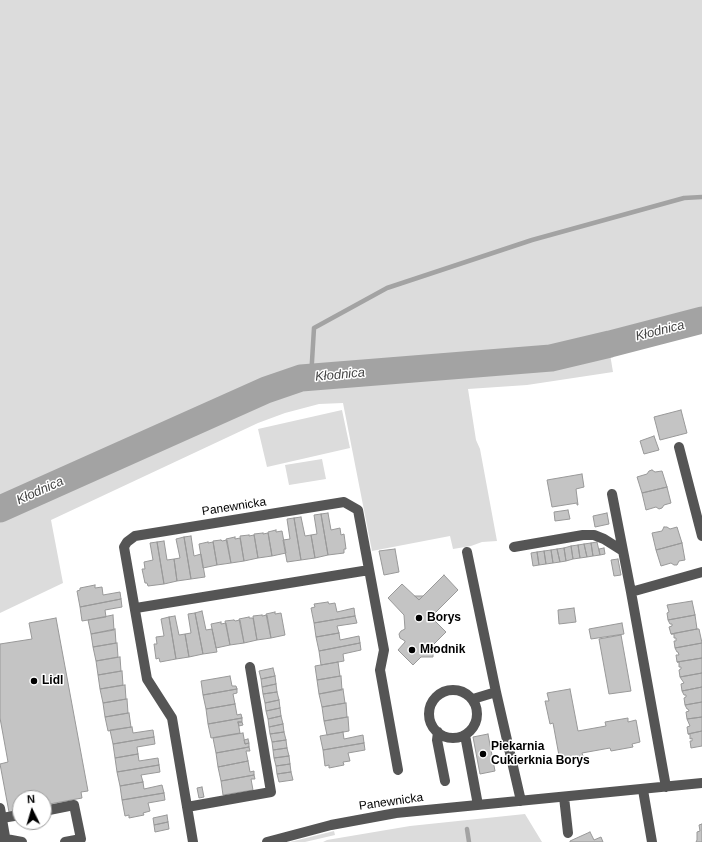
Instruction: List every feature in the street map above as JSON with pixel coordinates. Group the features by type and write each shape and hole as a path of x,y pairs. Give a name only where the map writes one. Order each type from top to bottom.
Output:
{"street":[{"path":"679,447 702,536"},
{"path":"612,494 666,787"},
{"name":"Panewnicka","path":"193,842 172,718 147,678 136,608 124,547 127,542 135,536 344,502 358,510 384,650 380,670 398,770"},
{"path":"514,547 583,535 594,535 604,539 623,551"},
{"path":"467,552 496,692 521,800"},
{"path":"136,608 369,570"},
{"path":"631,592 702,572"},
{"path":"187,807 271,792 250,667"},
{"path":"451,690 458,690 464,692 473,699 477,715 472,728 465,735 456,738 446,736 438,732 432,725 429,715 430,706 435,698 442,693 451,690"},
{"path":"473,699 496,692"},
{"path":"438,732 437,740 444,780"},
{"path":"465,735 478,805"},
{"name":"Panewnicka","path":"267,842 302,832 368,817 521,800 643,790 702,783"},
{"path":"643,790 652,842"},
{"path":"564,797 568,834"},
{"path":"52,809 74,805 81,839 65,842"},
{"path":"12,814 1,813 4,840 22,842"}],"shaded area":[{"path":"0,0 702,0 702,317 608,342 549,355 304,374 286,378 0,504"},
{"path":"702,323 702,330 610,354 613,372 527,385 468,389 476,440 480,449 497,541 482,542 471,546 453,549 450,536 372,551 343,403 319,404 285,413 258,423 51,520 63,583 0,613 0,512 278,389 295,383 309,381 550,362 608,349"},
{"path":"342,410 350,448 267,467 258,429"},
{"path":"322,459 326,479 289,485 285,465"},
{"path":"525,814 542,842 323,842 327,840 410,826"},
{"path":"334,831 335,835 305,842 290,842"}],"building":[{"path":"681,410 687,433 660,440 654,417"},
{"path":"654,436 659,450 644,454 640,441"},
{"path":"652,470 655,472 662,471 667,487 642,493 637,477 647,474"},
{"path":"582,474 584,487 576,489 578,505 577,503 552,507 547,480"},
{"path":"667,487 671,503 664,505 659,509 656,507 646,510 642,493"},
{"path":"568,510 570,519 555,521 554,512"},
{"path":"328,513 331,530 340,528 341,535 344,534 346,549 344,549 344,553 328,555 321,514"},
{"path":"607,513 609,524 595,527 593,516"},
{"path":"321,514 328,555 315,558 311,535 317,534 314,515"},
{"path":"301,517 305,536 311,535 315,558 301,560 294,518"},
{"path":"294,518 301,560 287,562 283,540 290,539 287,519"},
{"path":"664,527 670,529 677,527 682,543 656,550 652,533 662,531"},
{"path":"276,530 276,532 282,531 286,553 272,556 268,532"},
{"path":"268,533 272,556 258,558 254,534"},
{"path":"254,535 258,558 244,561 240,536"},
{"path":"191,536 194,556 201,554 205,577 191,579 184,537"},
{"path":"184,537 191,579 177,581 174,559 180,558 176,539"},
{"path":"235,537 235,539 240,538 244,561 231,563 226,539"},
{"path":"227,540 231,563 217,565 213,541"},
{"path":"164,541 167,560 174,559 177,581 164,584 157,542"},
{"path":"157,542 164,584 148,586 147,583 145,583 142,569 145,569 144,562 153,560 150,543"},
{"path":"213,542 217,565 203,568 199,544"},
{"path":"597,542 600,555 593,556 591,543"},
{"path":"591,543 593,556 587,557 584,544"},
{"path":"682,543 685,560 679,561 677,565 671,563 661,566 656,550"},
{"path":"584,544 587,557 580,558 578,545"},
{"path":"578,545 580,558 573,559 571,546"},
{"path":"571,546 573,559 566,561 564,548"},
{"path":"564,548 566,561 560,562 557,549"},
{"path":"604,548 605,554 600,555 599,549"},
{"path":"395,549 399,572 384,575 379,551"},
{"path":"557,549 560,562 553,563 551,550"},
{"path":"551,550 553,563 546,564 544,551"},
{"path":"544,551 546,564 539,565 537,552"},
{"path":"537,552 539,565 533,566 531,553"},
{"path":"618,559 621,575 614,576 611,560"},
{"name":"Borys","path":"444,575 458,590 433,615 433,621 435,621 446,632 433,645 433,657 421,657 413,665 398,650 405,642 400,638 399,634 405,629 404,615 388,598 402,584 419,600"},
{"path":"95,585 95,588 102,587 103,595 120,592 121,599 80,607 77,591 80,590 80,588"},
{"path":"415,596 423,596 419,600"},
{"path":"121,599 122,607 105,610 106,617 82,621 80,607"},
{"path":"692,601 695,615 668,620 667,613 669,612 667,605"},
{"path":"328,602 329,604 335,603 337,612 354,608 355,616 314,623 311,608 315,607 314,604"},
{"path":"574,608 576,622 559,624 558,610"},
{"path":"202,611 206,630 212,629 217,652 203,654 195,613"},
{"path":"275,612 275,614 281,613 285,635 271,638 266,614"},
{"path":"195,613 203,654 189,657 185,634 191,633 188,614"},
{"path":"113,615 114,630 91,634 88,620"},
{"path":"267,615 271,638 257,640 253,616"},
{"path":"695,615 697,629 671,634 669,627 672,626 672,624 670,624 668,620"},
{"path":"175,616 179,635 185,634 189,657 176,659 169,617"},
{"path":"355,616 357,623 337,626 339,633 316,637 314,623"},
{"path":"169,617 176,659 160,662 159,658 156,659 154,644 157,644 156,637 164,636 161,619"},
{"path":"249,617 253,618 257,640 244,643 239,619"},
{"name":"Lidl","path":"56,618 88,791 81,792 82,798 52,804 52,790 12,790 12,811 9,812 0,764 8,762 0,718 0,644 32,639 29,623"},
{"path":"240,620 244,643 230,645 225,621"},
{"path":"221,622 221,624 226,623 230,645 216,648 211,624"},
{"path":"622,623 624,634 591,639 589,629"},
{"path":"115,629 116,643 93,647 91,634"},
{"path":"699,629 702,643 675,648 674,641 676,641 676,638 674,638 674,634 671,634"},
{"path":"339,633 340,640 359,636 360,643 319,651 316,637"},
{"path":"621,635 631,691 609,694 599,639"},
{"path":"117,643 118,657 96,661 93,647"},
{"path":"360,643 361,650 343,654 344,661 321,665 319,651"},
{"path":"702,643 702,658 677,662 676,655 679,655 675,648"},
{"path":"120,657 121,671 98,675 96,661"},
{"path":"702,658 702,673 680,677 679,670 681,667 679,667 679,662 677,662"},
{"path":"338,662 340,676 317,680 315,666"},
{"path":"273,668 275,676 261,679 259,671"},
{"path":"122,671 123,685 100,689 98,675"},
{"path":"702,673 702,687 682,691 681,684 684,683 680,677"},
{"path":"230,676 232,686 236,686 237,689 203,695 201,681"},
{"path":"275,676 276,684 262,687 261,679"},
{"path":"341,676 342,690 319,694 317,680"},
{"path":"276,684 277,692 263,694 262,687"},
{"path":"125,685 126,699 103,703 100,689"},
{"path":"702,687 702,702 685,705 684,698 686,695 684,695 682,691"},
{"path":"237,689 237,693 233,694 235,704 206,709 203,695"},
{"path":"343,689 345,703 322,707 319,694"},
{"path":"570,689 578,731 606,726 605,722 628,718 628,722 636,720 640,742 632,744 633,747 611,751 610,748 582,753 583,756 560,761 553,723 550,724 545,701 549,701 547,693"},
{"path":"277,692 279,700 265,703 263,694"},
{"path":"127,699 128,713 105,717 103,703"},
{"path":"279,700 280,708 266,711 265,703"},
{"path":"702,702 702,717 687,719 686,712 689,711 685,705"},
{"path":"346,703 347,717 324,721 322,707"},
{"path":"235,704 237,715 241,714 242,718 208,724 206,709"},
{"path":"280,708 281,716 268,719 266,711"},
{"path":"129,713 131,727 108,731 105,717"},
{"path":"281,716 283,724 269,727 268,719"},
{"path":"348,717 349,731 327,735 324,721"},
{"path":"702,717 702,731 688,734 687,727 690,726 687,719"},
{"path":"242,718 242,722 238,722 240,733 211,738 208,724"},
{"path":"238,722 242,722 243,725 239,726"},
{"path":"283,724 284,732 270,734 269,727"},
{"path":"132,727 133,733 153,730 154,737 113,744 110,730"},
{"path":"702,731 702,746 691,748 690,741 692,741 692,738 690,739 690,734 688,734"},
{"path":"284,732 286,740 272,742 270,734"},
{"path":"343,732 344,739 363,735 364,743 323,750 320,736"},
{"path":"243,733 245,744 249,743 249,747 216,753 213,738"},
{"path":"488,734 495,771 480,774 473,737"},
{"path":"154,737 155,744 137,747 138,754 115,758 113,744"},
{"path":"248,739 249,743 245,744 244,740"},
{"path":"286,740 287,748 273,750 272,742"},
{"path":"364,743 365,750 348,753 350,761 343,762 344,765 329,768 329,765 325,766 323,750"},
{"path":"249,747 250,751 246,751 248,761 218,767 216,753"},
{"path":"287,748 289,756 274,758 273,750"},
{"path":"138,754 139,761 158,758 159,765 117,772 115,758"},
{"path":"289,756 290,764 276,766 274,758"},
{"path":"248,761 250,772 254,771 254,775 221,781 218,767"},
{"path":"290,764 291,772 277,774 276,766"},
{"path":"159,765 160,772 141,775 143,782 120,786 117,772"},
{"path":"291,772 293,780 279,782 277,774"},
{"path":"254,775 255,779 251,779 253,790 223,795 221,781"},
{"path":"143,782 144,789 162,785 164,793 122,800 120,786"},
{"path":"202,787 204,797 199,798 197,788"},
{"path":"164,793 165,800 148,803 150,811 143,813 144,815 129,818 129,815 125,816 122,800"},
{"path":"167,815 168,822 154,825 153,818"},
{"path":"168,822 169,829 155,832 154,825"},
{"path":"702,824 702,842 696,842 697,832 700,831 699,825"},
{"path":"590,832 594,840 601,837 603,842 570,842 570,841"}],"waterway":[{"path":"311,378 314,328 387,288 532,240 684,198 702,197"},
{"name":"Kłodnica","path":"0,509 266,390 301,378 551,358 702,320"},
{"path":"467,829 469,842"}],"place":[{"name":"Borys","path":"419,618"},
{"name":"Młodnik","path":"412,650"},
{"name":"Lidl","path":"34,681"},
{"name":"Piekarnia Cukierknia Borys","path":"483,754"}]}
